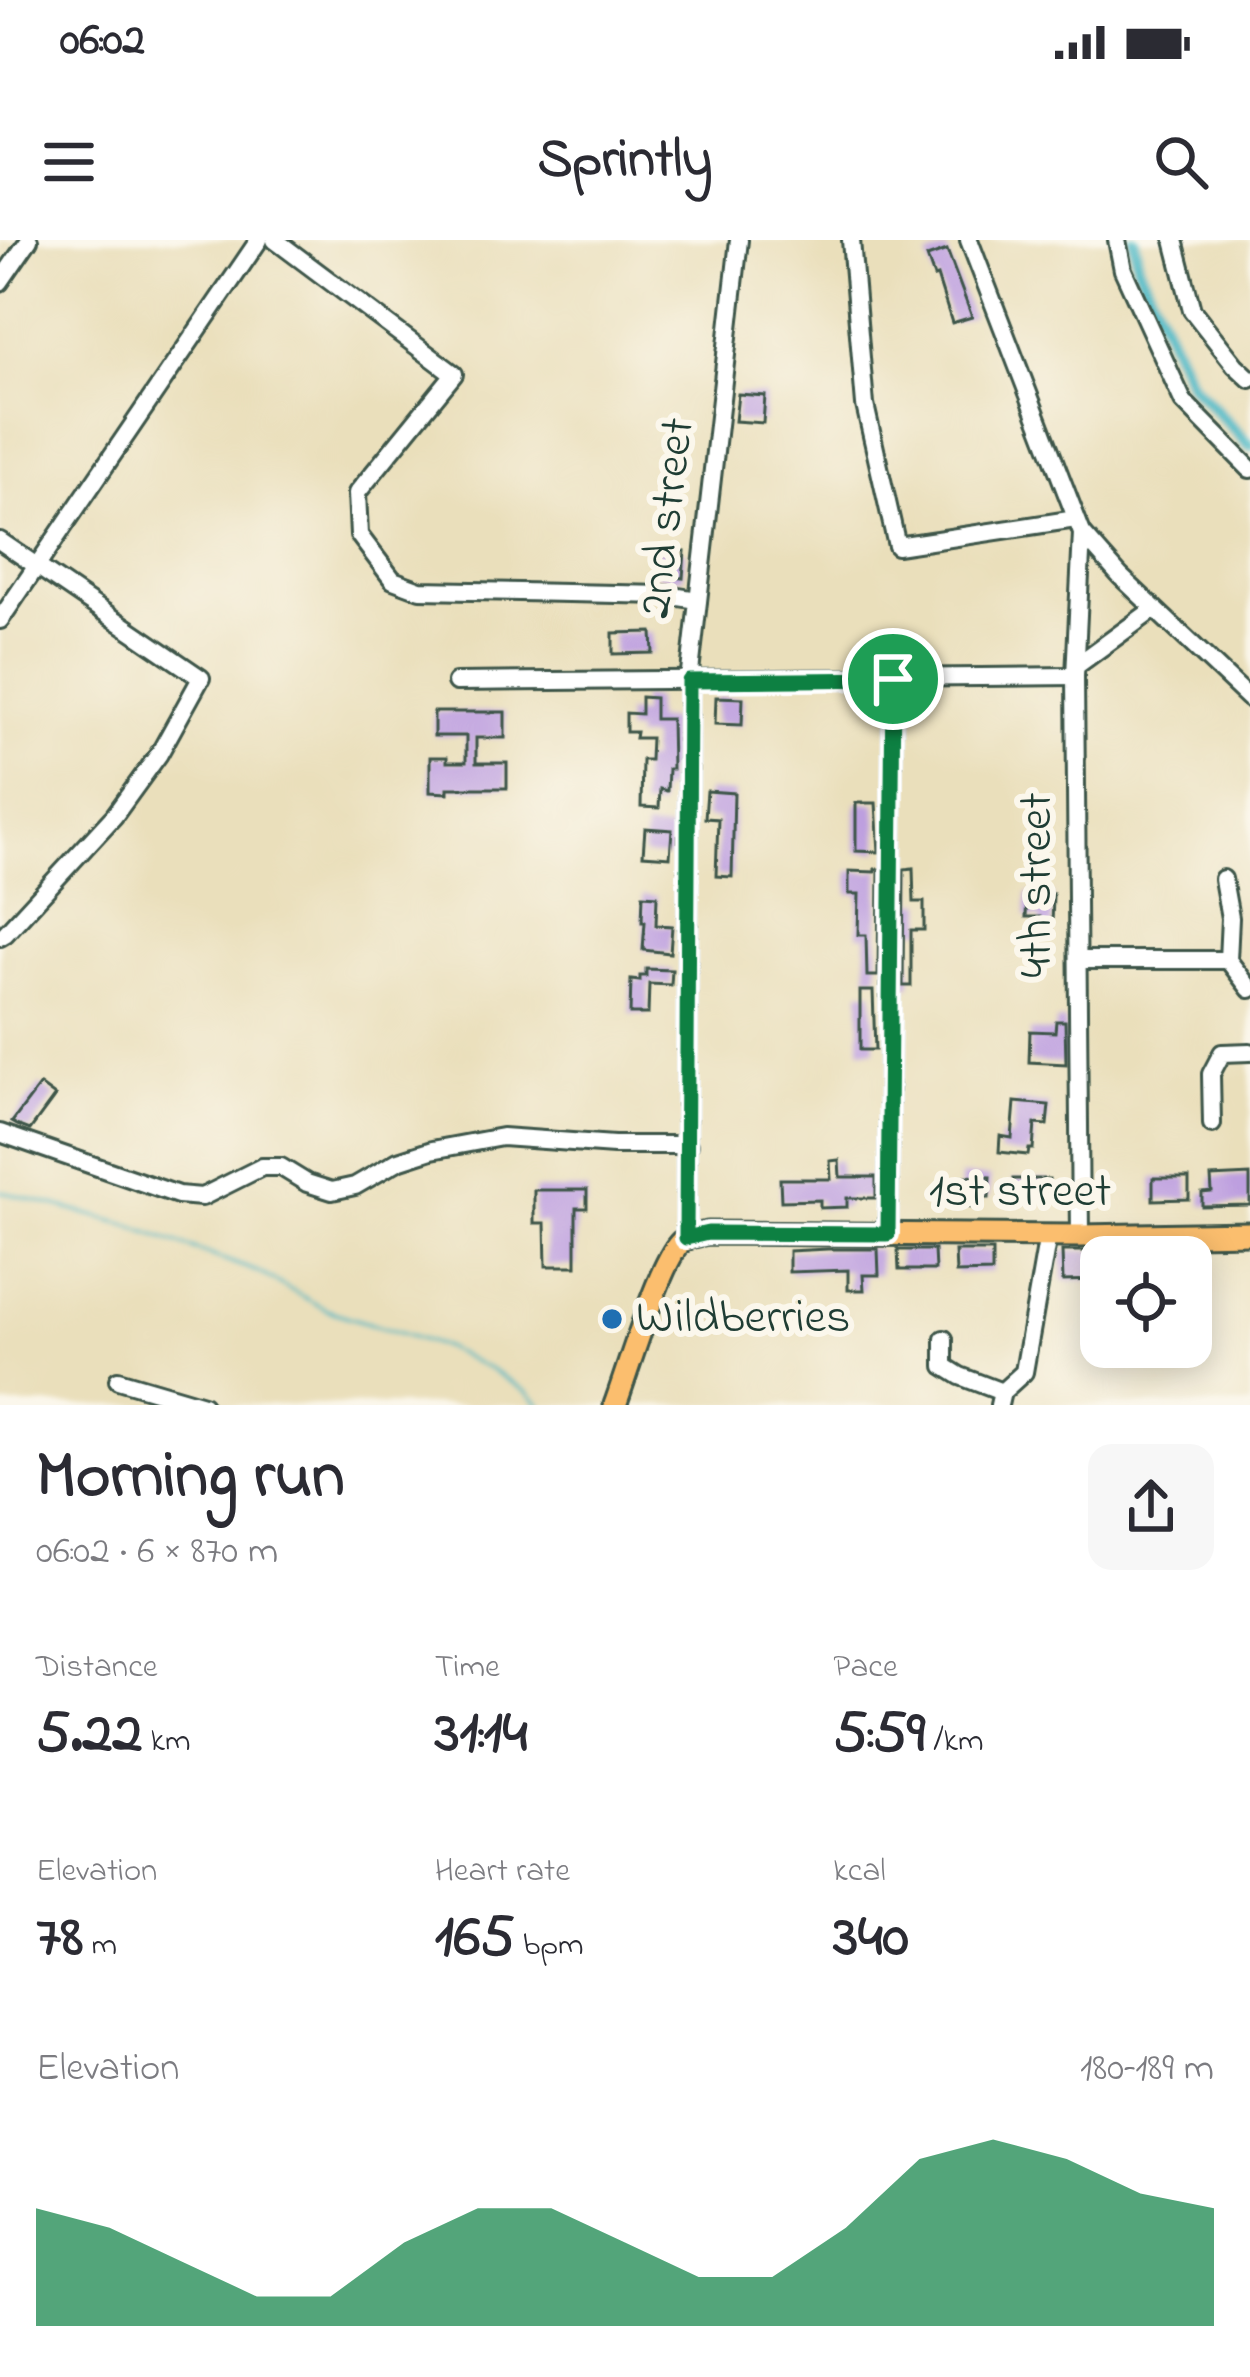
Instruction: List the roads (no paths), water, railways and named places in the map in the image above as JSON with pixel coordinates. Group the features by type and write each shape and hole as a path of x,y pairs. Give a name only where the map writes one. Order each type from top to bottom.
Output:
{"main road":[{"name":"1st street","path":"686,1238 708,1233 1250,1233"},
{"path":"615,1405 659,1282 686,1238"}],"street":[{"path":"0,282 27,240"},
{"path":"0,620 259,240"},
{"path":"274,240 454,374 357,493 359,535 393,580 419,590 666,595 698,600"},
{"name":"2nd street","path":"686,1238 689,681 739,240"},
{"path":"851,240 865,405 897,546 1079,526"},
{"path":"969,240 1079,526 1120,576 1250,699"},
{"path":"1117,240 1123,270 1183,401 1250,469"},
{"path":"1174,240 1192,310 1250,379"},
{"name":"4th street","path":"1079,526 1080,1236"},
{"path":"0,541 201,678 159,754 114,816 0,937"},
{"path":"456,682 893,679 1076,671 1154,608"},
{"path":"888,1234 893,679"},
{"path":"1223,879 1230,918 1228,960 1250,989"},
{"path":"1078,960 1228,960"},
{"path":"1212,1124 1211,1074 1222,1053 1250,1052"},
{"path":"0,1132 178,1196 202,1197 262,1167 281,1167 332,1192 356,1186 398,1161 502,1137 688,1145"},
{"path":"944,1339 944,1366 1001,1399 1024,1372 1048,1235"},
{"path":"118,1380 203,1405"}],"waterway":[{"path":"1134,240 1138,266 1190,383 1250,446"},
{"path":"0,1191 125,1224 258,1272 327,1310 444,1347 489,1369 541,1405"}],"place":[{"name":"Wildberries","path":"612,1319"}]}
